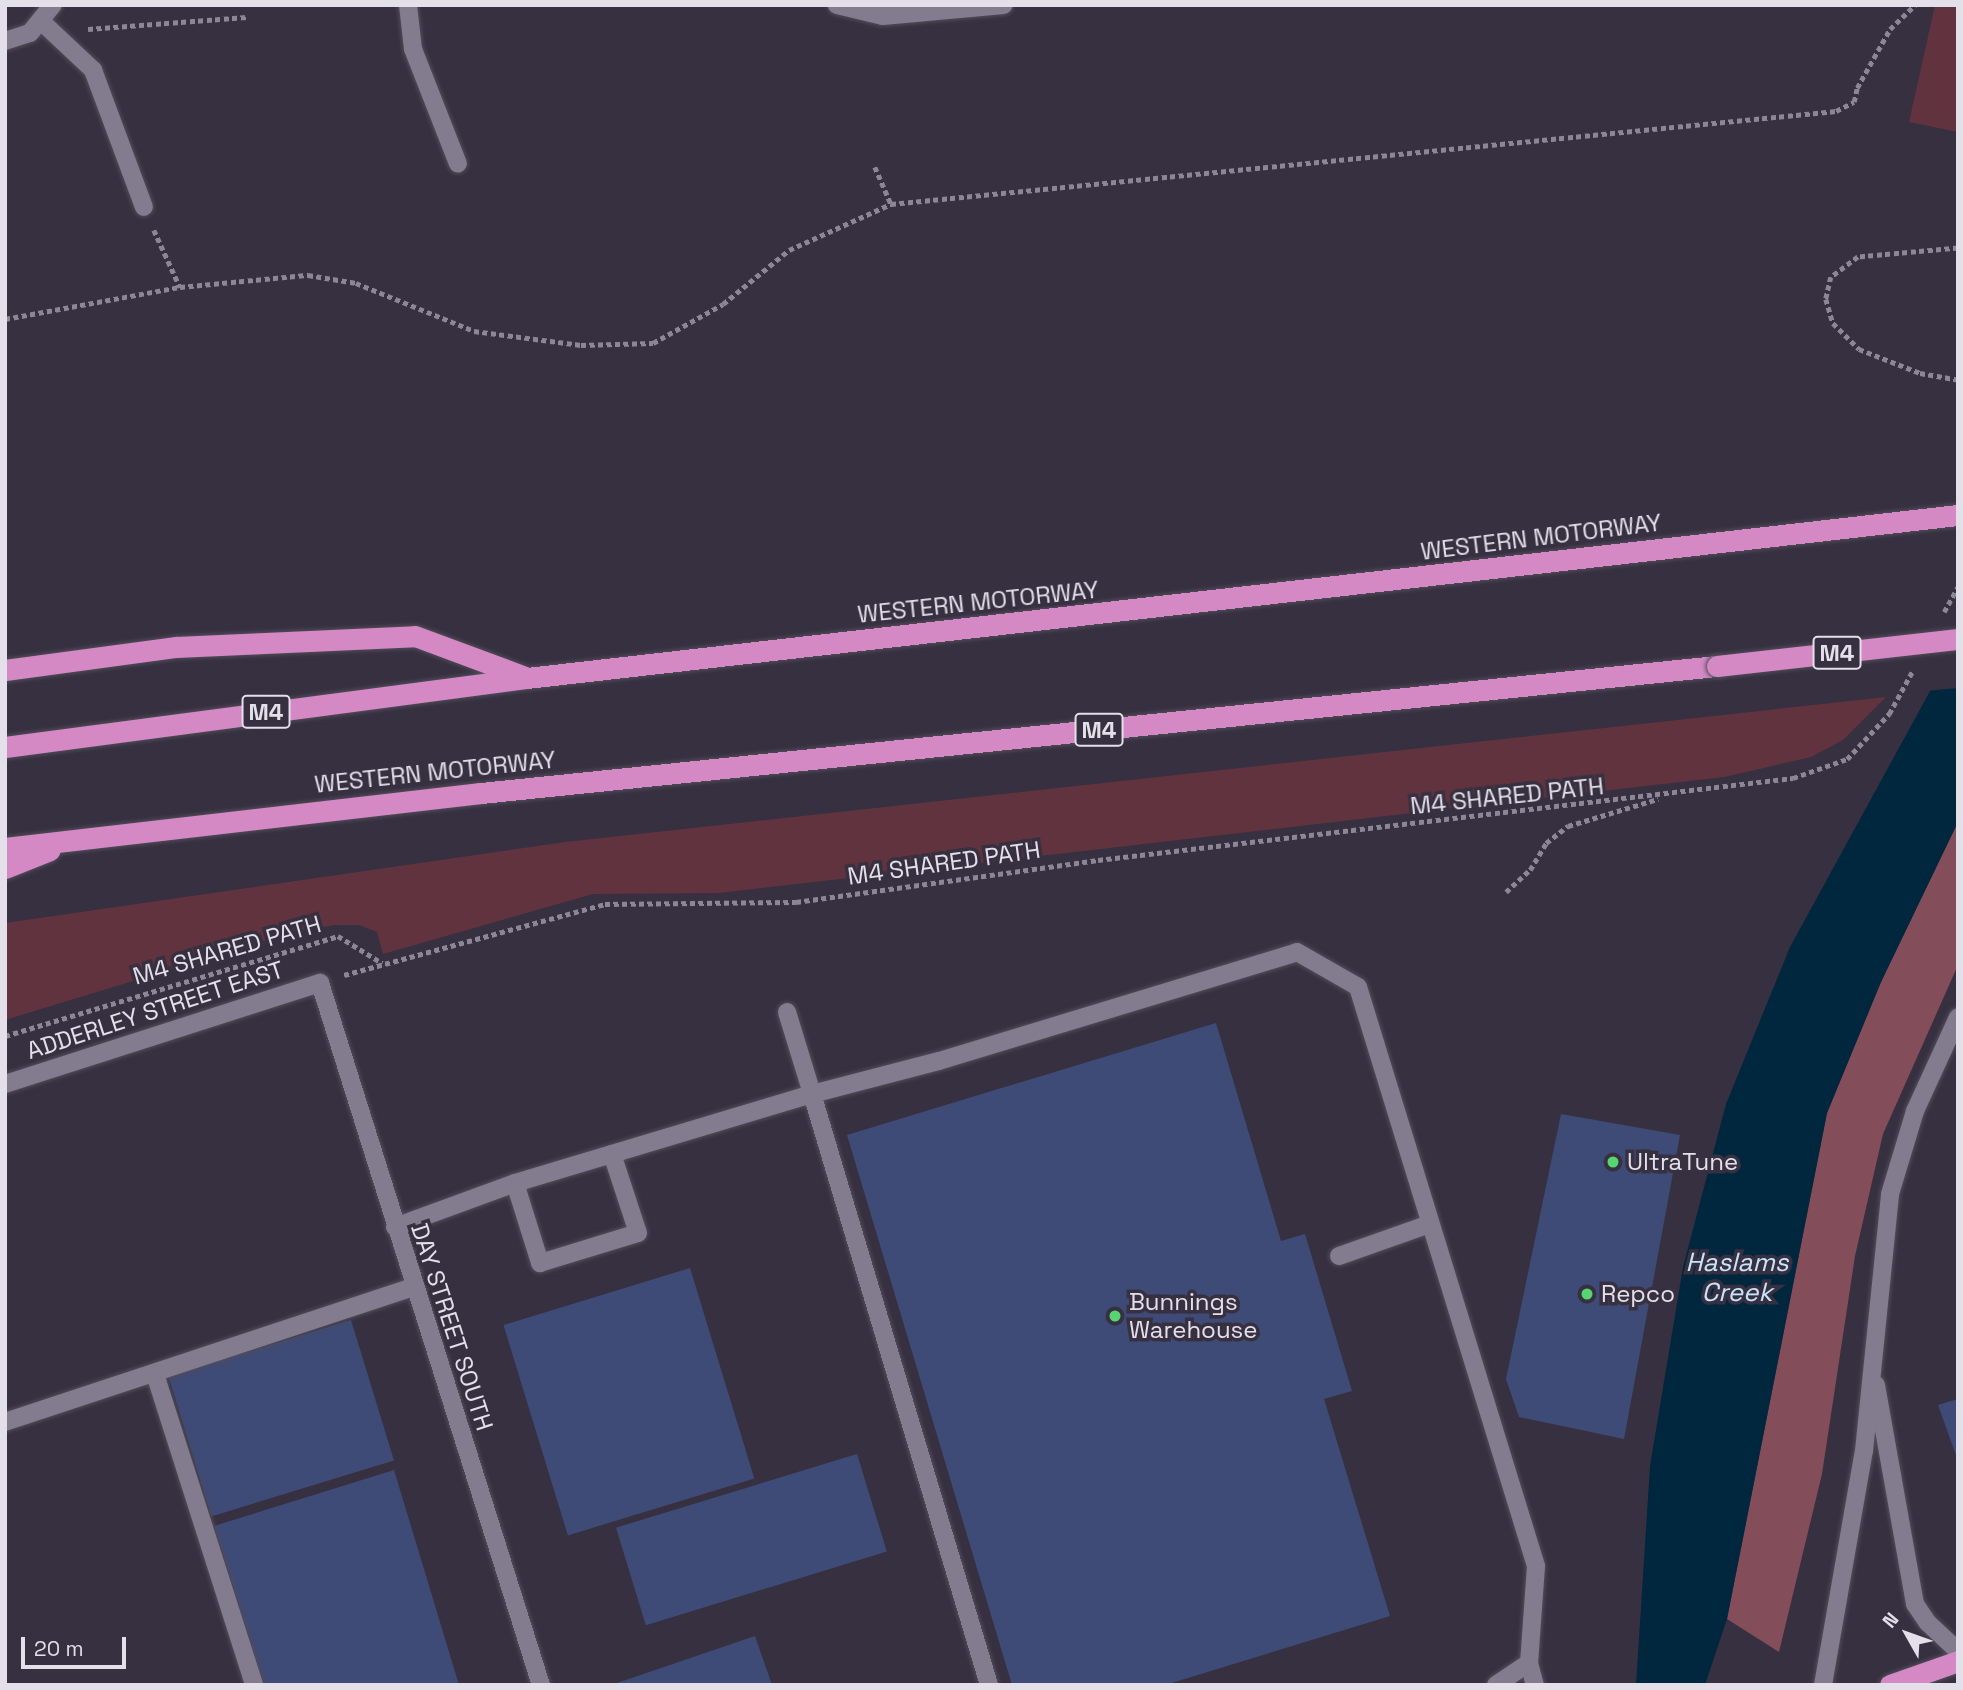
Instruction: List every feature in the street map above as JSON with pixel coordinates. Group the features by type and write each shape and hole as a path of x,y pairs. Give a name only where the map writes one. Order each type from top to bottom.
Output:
{"highway":[{"name":"WESTERN MOTORWAY","path":"5,747 527,678 1336,589 1958,516"},
{"path":"5,670 176,647 415,636 527,678"},
{"name":"WESTERN MOTORWAY","path":"5,848 1717,667 1958,639"},
{"path":"5,868 75,839"},
{"path":"1890,1685 1958,1661"}],"street":[{"path":"5,41 30,33 43,23 53,5"},
{"path":"408,5 413,49 458,164"},
{"path":"837,5 883,16 1004,5"},
{"path":"43,23 93,70 144,207"},
{"path":"395,1227 515,1184 612,1154 812,1094 939,1061 1297,952 1358,988 1536,1566 1529,1663 1535,1685"},
{"name":"ADDERLEY STREET EAST","path":"5,1084 320,983"},
{"name":"DAY STREET SOUTH","path":"320,983 541,1685"},
{"path":"787,1012 989,1685"},
{"path":"1823,1685 1864,1451 1884,1233 1897,1167 1914,1111 1958,1017"},
{"path":"515,1184 540,1263 638,1233 612,1154"},
{"path":"1339,1256 1430,1224"},
{"path":"5,1422 414,1287"},
{"path":"1872,1357 1915,1604 1928,1623 1958,1651"},
{"path":"155,1374 254,1685"},
{"path":"1496,1685 1529,1663"}],"path":[{"path":"5,319 180,287 308,275 356,283 474,331 581,345 653,343 723,304 789,250 891,204 1836,111 1854,102 1857,88 1890,29 1915,5"},
{"path":"60,37 79,30 247,18"},
{"path":"875,167 891,204"},
{"path":"159,242 180,287"},
{"path":"1958,248 1858,257 1831,277 1826,299 1833,323 1859,349 1920,373 1958,380"},
{"name":"M4 SHARED PATH","path":"5,1036 338,936 383,963 605,904 796,902 1098,860 1669,796 1793,778 1846,759 1889,714"},
{"path":"1506,892 1530,870 1546,843 1569,826 1669,796"},
{"path":"320,983 383,963"}],"shaded area":[{"path":"1935,5 1958,5 1958,132 1909,122"},
{"path":"1886,697 1843,740 1811,757 1724,777 719,893 593,894 383,954 377,932 359,925 335,925 297,931 5,1020 5,923 565,842"},
{"path":"1958,822 1958,965 1883,1134 1855,1256 1822,1474 1779,1652 1727,1619 1827,1113 1881,982"}],"water":[{"name":"Haslams Creek","path":"1958,640 1958,822 1881,982 1827,1113 1727,1619 1705,1685 1636,1685 1650,1466 1683,1267 1726,1104 1790,947"}],"pier":[{"path":"1958,636 1958,688 1926,691 1955,638"}],"building":[{"name":"Bunnings Warehouse","path":"1216,1023 1281,1241 1305,1234 1352,1391 1324,1399 1390,1616 1165,1685 1012,1685 847,1135"},
{"name":"Repco","path":"1561,1114 1680,1135 1624,1439 1519,1417 1506,1379"},
{"path":"690,1268 754,1478 568,1535 504,1325"},
{"path":"351,1320 394,1461 211,1516 168,1376"},
{"path":"1958,1399 1958,1458 1957,1458 1938,1405"},
{"path":"857,1454 887,1552 646,1625 616,1528"},
{"path":"394,1470 459,1685 264,1685 214,1526"},
{"path":"755,1636 772,1685 614,1685 614,1684"}],"place":[{"name":"UltraTune","path":"1613,1162"},
{"name":"Repco","path":"1587,1294"},
{"name":"Bunnings Warehouse","path":"1115,1316"}]}
